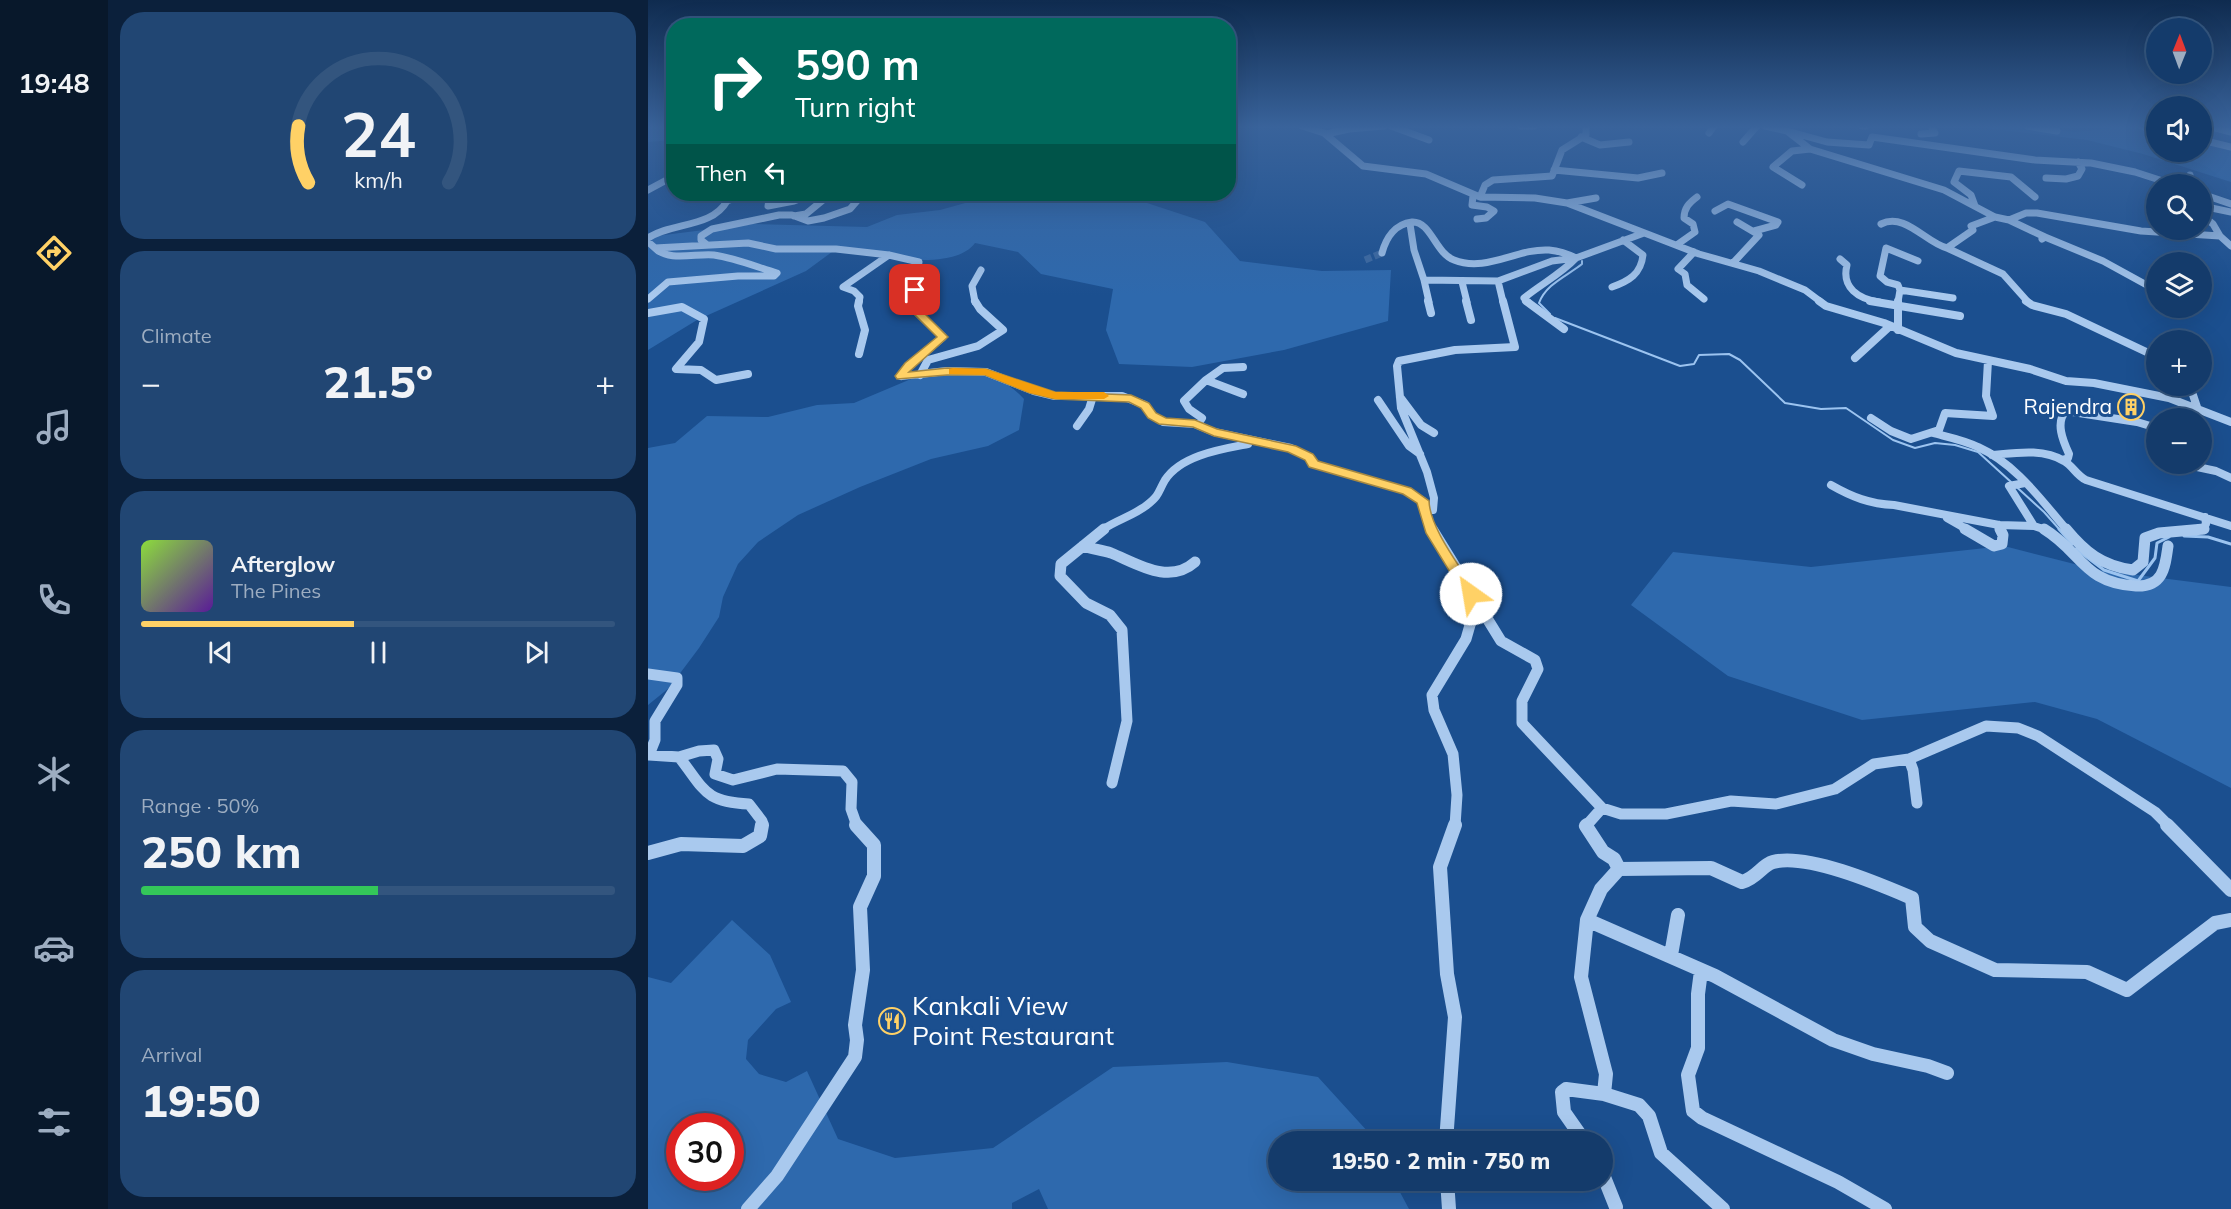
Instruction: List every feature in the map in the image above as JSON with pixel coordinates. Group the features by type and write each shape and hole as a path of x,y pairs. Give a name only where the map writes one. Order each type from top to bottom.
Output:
{"street":[{"path":"648,190 662,182"},
{"path":"1450,182 1477,196 1535,198 1567,203 1694,252 1733,263 1805,290 1826,306 1879,322 1945,349 1988,361 2030,369 2066,381 2094,383 2153,394 2197,407 2231,422"},
{"path":"1477,219 1486,218 1494,211 1487,207 1472,205 1489,182"},
{"path":"1798,182 1802,185"},
{"path":"1919,182 1944,190 1995,217 2009,220 2103,261 2146,285"},
{"path":"1955,182 1968,191 1974,199 1975,206"},
{"path":"2018,182 2036,197"},
{"path":"1678,244 1695,232 1693,224 1684,218 1684,213 1690,202 1698,197"},
{"path":"2212,197 2231,204"},
{"path":"1567,203 1596,198"},
{"path":"1951,205 1960,199"},
{"path":"648,299 668,282 774,276 777,273 714,255 670,255 657,251 648,240 658,230 711,217 726,207 727,201"},
{"path":"769,201 768,206 792,201"},
{"path":"705,244 701,236 712,229 768,217 806,214 822,201"},
{"path":"794,216 808,220 835,215 853,208 858,201"},
{"path":"1715,211 1728,204 1778,222 1776,225 1754,231"},
{"path":"2212,208 2231,212"},
{"path":"2009,220 2032,212 2141,231 2220,236"},
{"path":"1947,248 1973,230 1971,226 1995,217"},
{"path":"1881,224 1887,221 1897,222 1922,234 1936,246 1947,248 2003,274 2022,298 2032,305 2066,314 2146,352"},
{"path":"1733,263 1758,237 1754,231 1737,222"},
{"path":"2212,223 2220,236 2231,246"},
{"path":"1410,224 1414,250 1424,280 1431,313"},
{"path":"1382,253 1386,239 1394,229 1410,224 1423,224 1431,233 1432,240 1441,254 1461,262 1494,263 1549,250 1576,258"},
{"path":"1424,280 1498,281 1552,261 1576,258 1644,233"},
{"path":"2045,237 2042,239 2051,244"},
{"path":"1612,287 1626,282 1636,274 1643,261 1643,255 1623,240"},
{"path":"655,248 748,243 776,249 836,249 889,255 919,262 920,271 915,290 918,313 943,337 909,366 901,376 947,371 986,372 1034,391 1055,396 1131,398 1145,405 1152,415 1163,422 1195,424 1214,432 1292,448 1309,457 1313,464 1332,471 1348,472 1407,491 1423,501 1423,508 1433,533 1501,641 1535,660 1538,669 1521,700 1519,713 1522,723 1602,808 1621,814 1666,814 1731,801 1776,804 1835,789 1874,764 1909,759 1986,726 2018,728 2038,736 2155,812 2231,890"},
{"path":"1855,358 1866,350 1874,338 1894,328 1900,307 1898,285 1887,282 1880,276 1886,248 1918,261"},
{"path":"1694,252 1678,269 1685,274 1687,285 1704,299"},
{"path":"859,354 865,330 858,306 860,297 854,291 843,287 889,255"},
{"path":"1564,329 1532,307 1524,298 1544,282 1564,271 1576,258"},
{"path":"1840,259 1847,265 1844,274 1845,282 1858,296 1900,307 1960,316"},
{"path":"2089,265 2103,261"},
{"path":"920,375 928,360 978,346 1003,330 1002,327 989,320 978,308 974,299 972,280 981,270"},
{"path":"1423,508 1433,510 1435,500 1420,454 1400,407 1397,366 1399,361 1455,350 1515,347 1498,281"},
{"path":"1462,282 1471,320"},
{"path":"1900,290 1953,298"},
{"path":"1875,302 1879,305 1879,322"},
{"path":"648,313 673,306 686,306 704,319 699,342 676,369 701,370 716,380 748,374"},
{"path":"1871,418 1911,439 1940,430 1945,413 1993,416 1987,408 1986,399 1988,361"},
{"path":"1200,421 1202,418 1189,409 1184,401 1220,367 1228,365 1244,367"},
{"path":"1206,380 1243,394"},
{"path":"1077,426 1086,415 1093,396"},
{"path":"2193,396 2197,407"},
{"path":"1400,397 1409,405 1421,427 1434,433"},
{"path":"1378,400 1409,446 1420,454"},
{"path":"2063,460 2068,458 2069,454 2060,431 2060,421 2066,411 2146,425"},
{"path":"1933,433 1964,441 1992,455 2025,483 2083,549 2096,561 2112,568 2133,570 2143,562 2145,538 2162,531 2195,532 2203,530 2205,517"},
{"path":"1112,783 1127,721 1122,630 1110,615 1086,603 1060,576 1061,564 1105,528 1129,518 1146,506 1161,492 1165,480 1176,469 1208,451 1237,445 1269,443"},
{"path":"1992,455 2036,454 2063,460 2076,476 2086,480 2231,526"},
{"path":"2212,470 2231,478"},
{"path":"2025,483 2009,486 2034,526"},
{"path":"1831,485 1851,497 1877,504 1999,525 2044,527 2074,557 2107,581 2126,585 2148,587 2158,582 2164,572 2168,546"},
{"path":"1939,513 1994,546 2002,543 2003,535 1999,525"},
{"path":"1083,546 1109,552 1122,560 1150,570 1183,573 1188,571 1195,562"},
{"path":"1447,1131 1455,1017 1447,974 1440,867 1456,822 1457,795 1453,754 1448,736 1434,710 1432,695 1443,681 1475,621 1476,604"},
{"path":"648,674 677,678 677,685 655,721 655,740 649,754 679,757 699,751 714,750 718,759 716,774 729,782 774,769 843,771 849,776 854,786 850,812 857,828 874,845 874,876 861,908 863,970 855,1025 858,1040 855,1057 777,1176 748,1209"},
{"path":"648,853 661,847 715,843 743,846 760,836 762,821 749,804 725,803 709,796 679,757"},
{"path":"1909,759 1913,770 1917,803"},
{"path":"1602,808 1586,826 1603,852 1614,859 1619,869"},
{"path":"1604,1094 1606,1074 1581,977 1587,920 1601,889 1619,869 1712,868 1742,882 1755,877 1763,867 1773,862 1790,861 1832,869 1912,898 1915,927 1930,941 1995,970 2087,972 2127,990 2215,923 2231,920"},
{"path":"1671,955 1678,915"},
{"path":"1587,920 1598,927 1671,955 1715,976 1833,1040 1873,1054 1947,1072"},
{"path":"1701,971 1698,994 1698,1048 1688,1075 1693,1111 1702,1118 1838,1182 1885,1209"},
{"path":"1577,1131 1564,1112 1562,1092 1566,1089 1604,1094 1639,1105 1649,1116 1661,1153 1723,1209"},
{"path":"1448,1191 1449,1209"},
{"path":"1610,1191 1616,1207"}],"shaded area":[{"path":"1144,201 1205,222 1240,261 1322,271 1391,270 1388,321 1284,350 1192,367 1119,364 1106,330 1113,289 1041,274 1018,252 975,243 964,252 948,258 930,260 910,260 836,249 806,271 697,320 648,350 648,237 752,224 867,227 897,215 940,210 969,202"},
{"path":"942,373 977,374 996,378 1014,389 1024,399 1019,430 988,446 931,459 860,487 798,515 758,542 738,564 723,597 719,617 699,648 669,688 648,705 648,448 675,443 707,416 768,417 817,405 854,403 911,379"},
{"path":"2004,546 2098,570 2231,587 2231,788 2097,719 2035,702 1862,720 1728,676 1631,605 1673,552 1811,567"},
{"path":"732,920 770,955 791,1002 776,1009 748,1040 746,1059 759,1074 786,1082 807,1071 838,1139 895,1158 993,1148 1113,1067 1227,1062 1318,1077 1367,1131 1268,1131 1268,1191 1399,1191 1409,1209 1048,1209 1039,1189 1012,1203 1012,1209 648,1209 648,977 671,983"}],"waterway":[{"path":"1550,314 1539,303 1542,296 1552,285 1582,264 1582,261"},
{"path":"1555,318 1680,366 1694,364 1699,355 1729,354 1740,360 1785,403 1821,409 1846,408 1893,440 1915,448 1935,443 1955,445 1978,452 2044,512 2060,530"},
{"path":"2059,529 2072,544"},
{"path":"2184,536 2208,537 2231,544"},
{"path":"2076,549 2104,570 2138,581 2155,558 2157,543 2169,537"}],"tunnel":[{"path":"1365,260 1382,253"}],"slow traffic":[{"path":"953,371 986,372 1034,391 1055,396 1104,396"}],"place":[{"name":"Rajendra","path":"2131,407"},
{"name":"Kankali View Point Restaurant","path":"892,1021"}],"route":[{"path":"915,290 918,313 943,337 909,366 901,376 947,371 986,372 1034,391 1055,396 1131,398 1145,405 1152,415 1163,422 1195,424 1214,432 1292,448 1309,457 1313,464 1332,471 1348,472 1407,491 1423,501 1423,508 1433,533 1471,594"}]}
